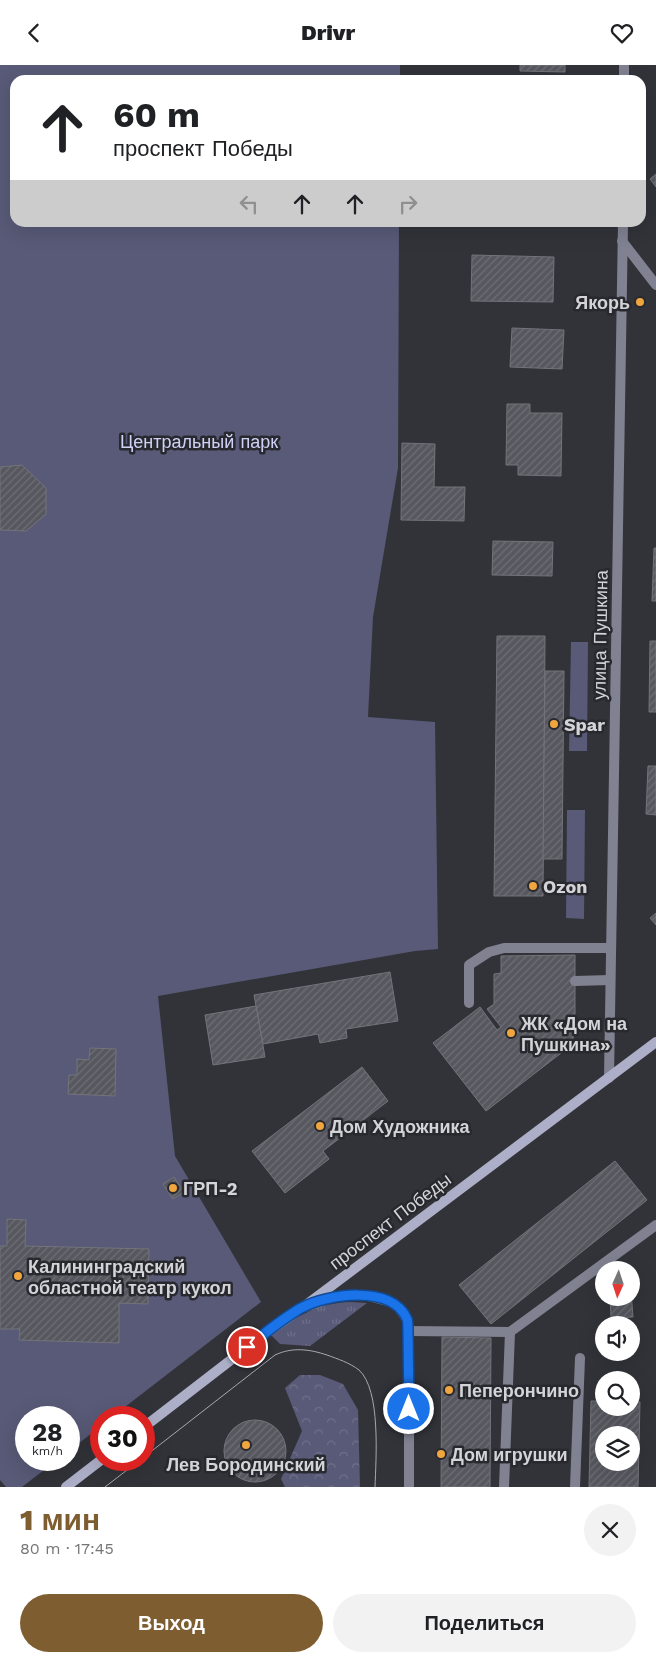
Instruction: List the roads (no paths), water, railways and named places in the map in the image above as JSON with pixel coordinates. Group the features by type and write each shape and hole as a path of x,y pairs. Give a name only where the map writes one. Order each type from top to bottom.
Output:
{"main road":[{"name":"проспект Победы","path":"155,1419 262,1336 656,1042"},
{"path":"66,1487 90,1468"}],"street":[{"name":"улица Пушкина","path":"609,1078 623,227"},
{"path":"622,241 656,285"},
{"path":"469,1003 469,965 489,952 504,948 611,948"},
{"path":"575,981 610,980"},
{"path":"408,1331 510,1332 656,1225"},
{"path":"302,1308 335,1297 352,1295 391,1302 399,1308 407,1319 408,1487"},
{"path":"504,1487 510,1332"},
{"path":"575,1487 580,1358"}],"tram line":[{"path":"155,1448 275,1355 294,1350 314,1351 348,1363 359,1370 366,1380 371,1393 376,1425 375,1487"},
{"path":"105,1487 126,1471"}],"place":[{"name":"Якорь","path":"640,302"},
{"name":"Spar","path":"554,724"},
{"name":"Ozon","path":"533,886"},
{"name":"ЖК «Дом на Пушкина»","path":"511,1033"},
{"name":"Дом Художника","path":"320,1126"},
{"name":"ГРП-2","path":"173,1188"},
{"name":"Калининградский областной театр кукол","path":"18,1276"},
{"name":"Пеперончино","path":"449,1390"},
{"name":"Лев Бородинский","path":"246,1445"},
{"name":"Дом игрушки","path":"441,1454"}],"park label":[{"name":"Центральный парк","path":"199,441"}]}
